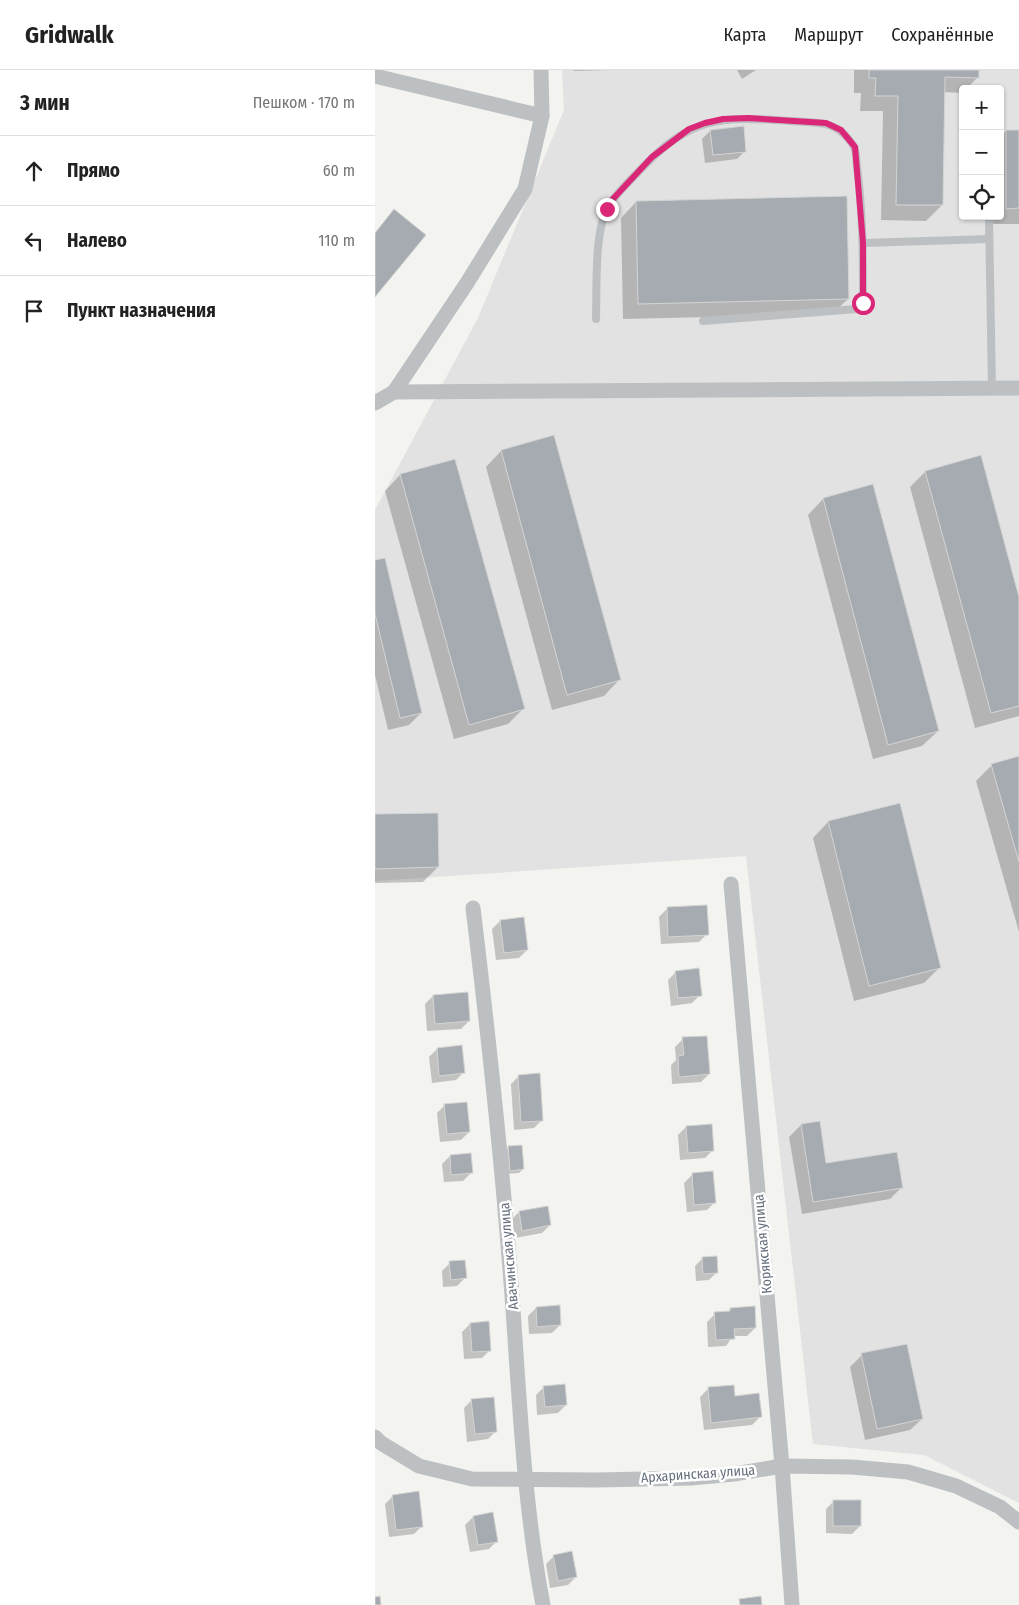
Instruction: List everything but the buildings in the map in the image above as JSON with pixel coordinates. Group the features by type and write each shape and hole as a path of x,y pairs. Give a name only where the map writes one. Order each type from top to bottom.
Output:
{"street":[{"path":"375,403 394,392 467,283 525,189 543,116 541,70"},
{"path":"375,76 543,116"},
{"path":"394,392 1019,388"},
{"name":"Корякская улица","path":"731,884 782,1466 792,1605"},
{"name":"Авачинская улица","path":"473,908 493,1078 508,1240 525,1479 536,1569 543,1605"},
{"name":"Архаринская улица","path":"375,1437 381,1443 419,1466 472,1479 597,1480 691,1478 734,1474 782,1466 852,1467 908,1472 956,1486 1000,1507 1019,1522"}],"lane":[{"path":"596,319 601,221 612,200 652,157 689,129 723,119 748,118 826,123 841,130 855,147 863,243 863,303 857,309 703,321"},
{"path":"989,220 992,388"},
{"path":"863,243 989,239"}],"shaded area":[{"path":"562,70 1019,70 1019,1503 924,1455 813,1444 746,856 375,881 375,510 478,318 564,110"}],"route":[{"path":"607,209 612,200 652,157 689,129 723,119 748,118 826,123 841,130 855,147 863,243 863,303"}]}
